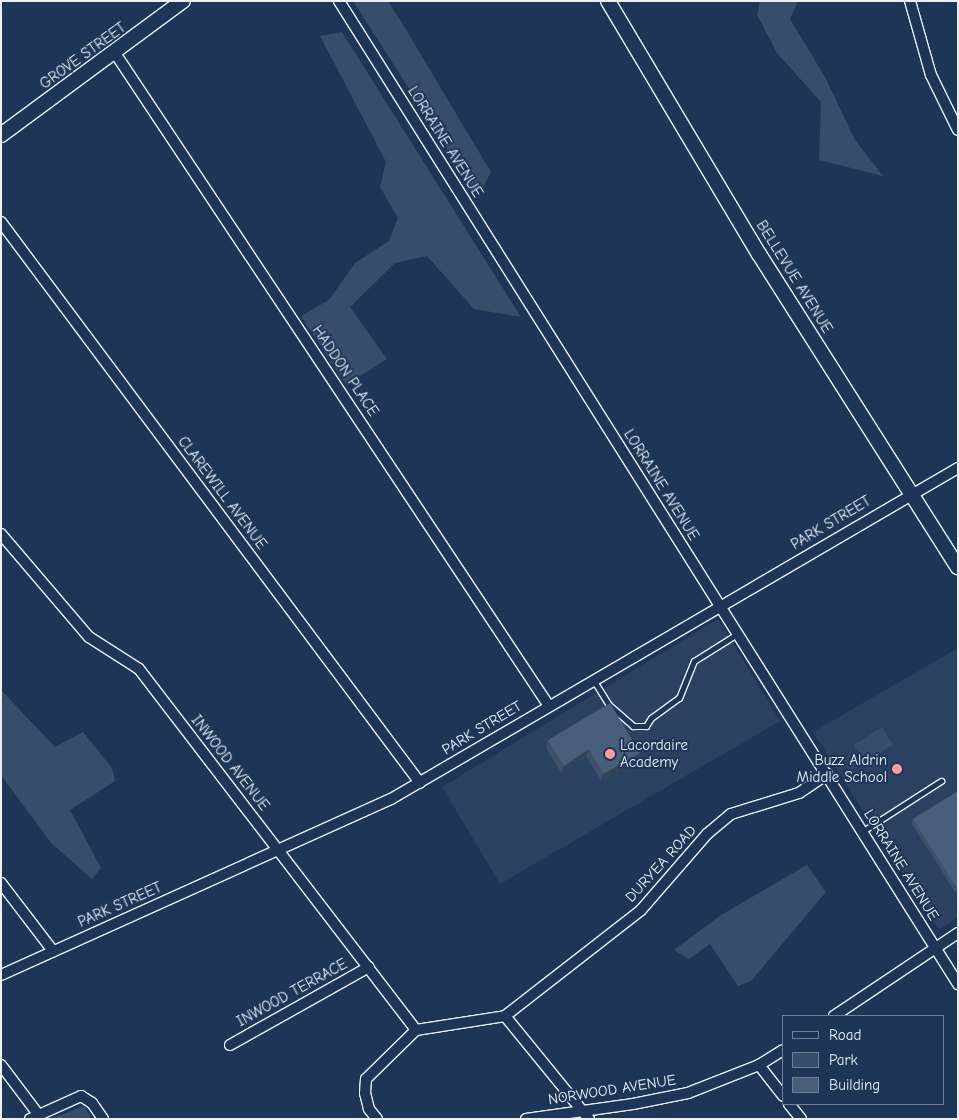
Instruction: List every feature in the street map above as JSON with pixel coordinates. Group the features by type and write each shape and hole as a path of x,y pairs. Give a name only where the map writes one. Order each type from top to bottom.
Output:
{"street":[{"name":"GROVE STREET","path":"1,135 115,53 183,1"},
{"name":"LORRAINE AVENUE","path":"339,1 958,984"},
{"name":"BELLEVUE AVENUE","path":"608,1 759,254 958,567"},
{"path":"910,1 932,75 958,130"},
{"name":"HADDON PLACE","path":"115,53 549,706"},
{"name":"CLAREWILL AVENUE","path":"1,222 420,783"},
{"name":"PARK STREET","path":"1,975 278,850 420,783 911,493 958,468"},
{"name":"INWOOD AVENUE","path":"1,534 89,637 139,669 416,1030"},
{"name":"DURYEA ROAD","path":"505,1016 641,910 708,834 731,814 799,793 827,774"},
{"path":"1,883 53,951"},
{"path":"835,1015 958,933"},
{"name":"INWOOD TERRACE","path":"230,1045 369,967"},
{"path":"377,1119 369,1108 365,1093 366,1079 416,1030 505,1016 586,1115"},
{"name":"NORWOOD AVENUE","path":"526,1119 586,1115 688,1093 759,1065 782,1051"},
{"path":"1,1065 34,1116 81,1096 92,1103 103,1119"},
{"path":"759,1065 782,1095"},
{"path":"790,1105 801,1119"}],"lane":[{"path":"593,680 604,700 633,726 646,726 651,718 679,698 694,660 737,634"},
{"path":"863,831 941,781"}],"shaded area":[{"name":"Lacordaire Academy","path":"718,619 780,721 500,884 442,787"},
{"name":"Buzz Aldrin Middle School","path":"958,648 958,917 939,930 813,732"}],"green space":[{"path":"353,1 388,1 491,172 478,197"},
{"path":"760,1 798,1 790,19 825,77 855,140 883,176 819,160 821,102 777,53 757,15"},
{"path":"342,32 521,317 474,309 427,256 395,263 350,307 387,359 346,385 301,316 329,300 355,263 389,241 398,218 380,187 386,162 320,36"},
{"path":"1,690 55,747 83,732 112,768 115,781 70,810 101,868 92,879 51,843 1,775"},
{"path":"882,727 893,745 865,762 854,745"},
{"path":"807,865 826,892 751,981 738,986 710,944 689,959 674,950 721,915"},
{"path":"84,1106 92,1119 51,1119"}],"building":[{"name":"Lacordaire Academy","path":"610,703 640,753 603,774 589,749 564,766 548,740"},
{"path":"958,791 958,887 957,888 913,819"}],"place":[{"name":"Lacordaire Academy","path":"610,754"},
{"name":"Buzz Aldrin Middle School","path":"897,769"}]}
